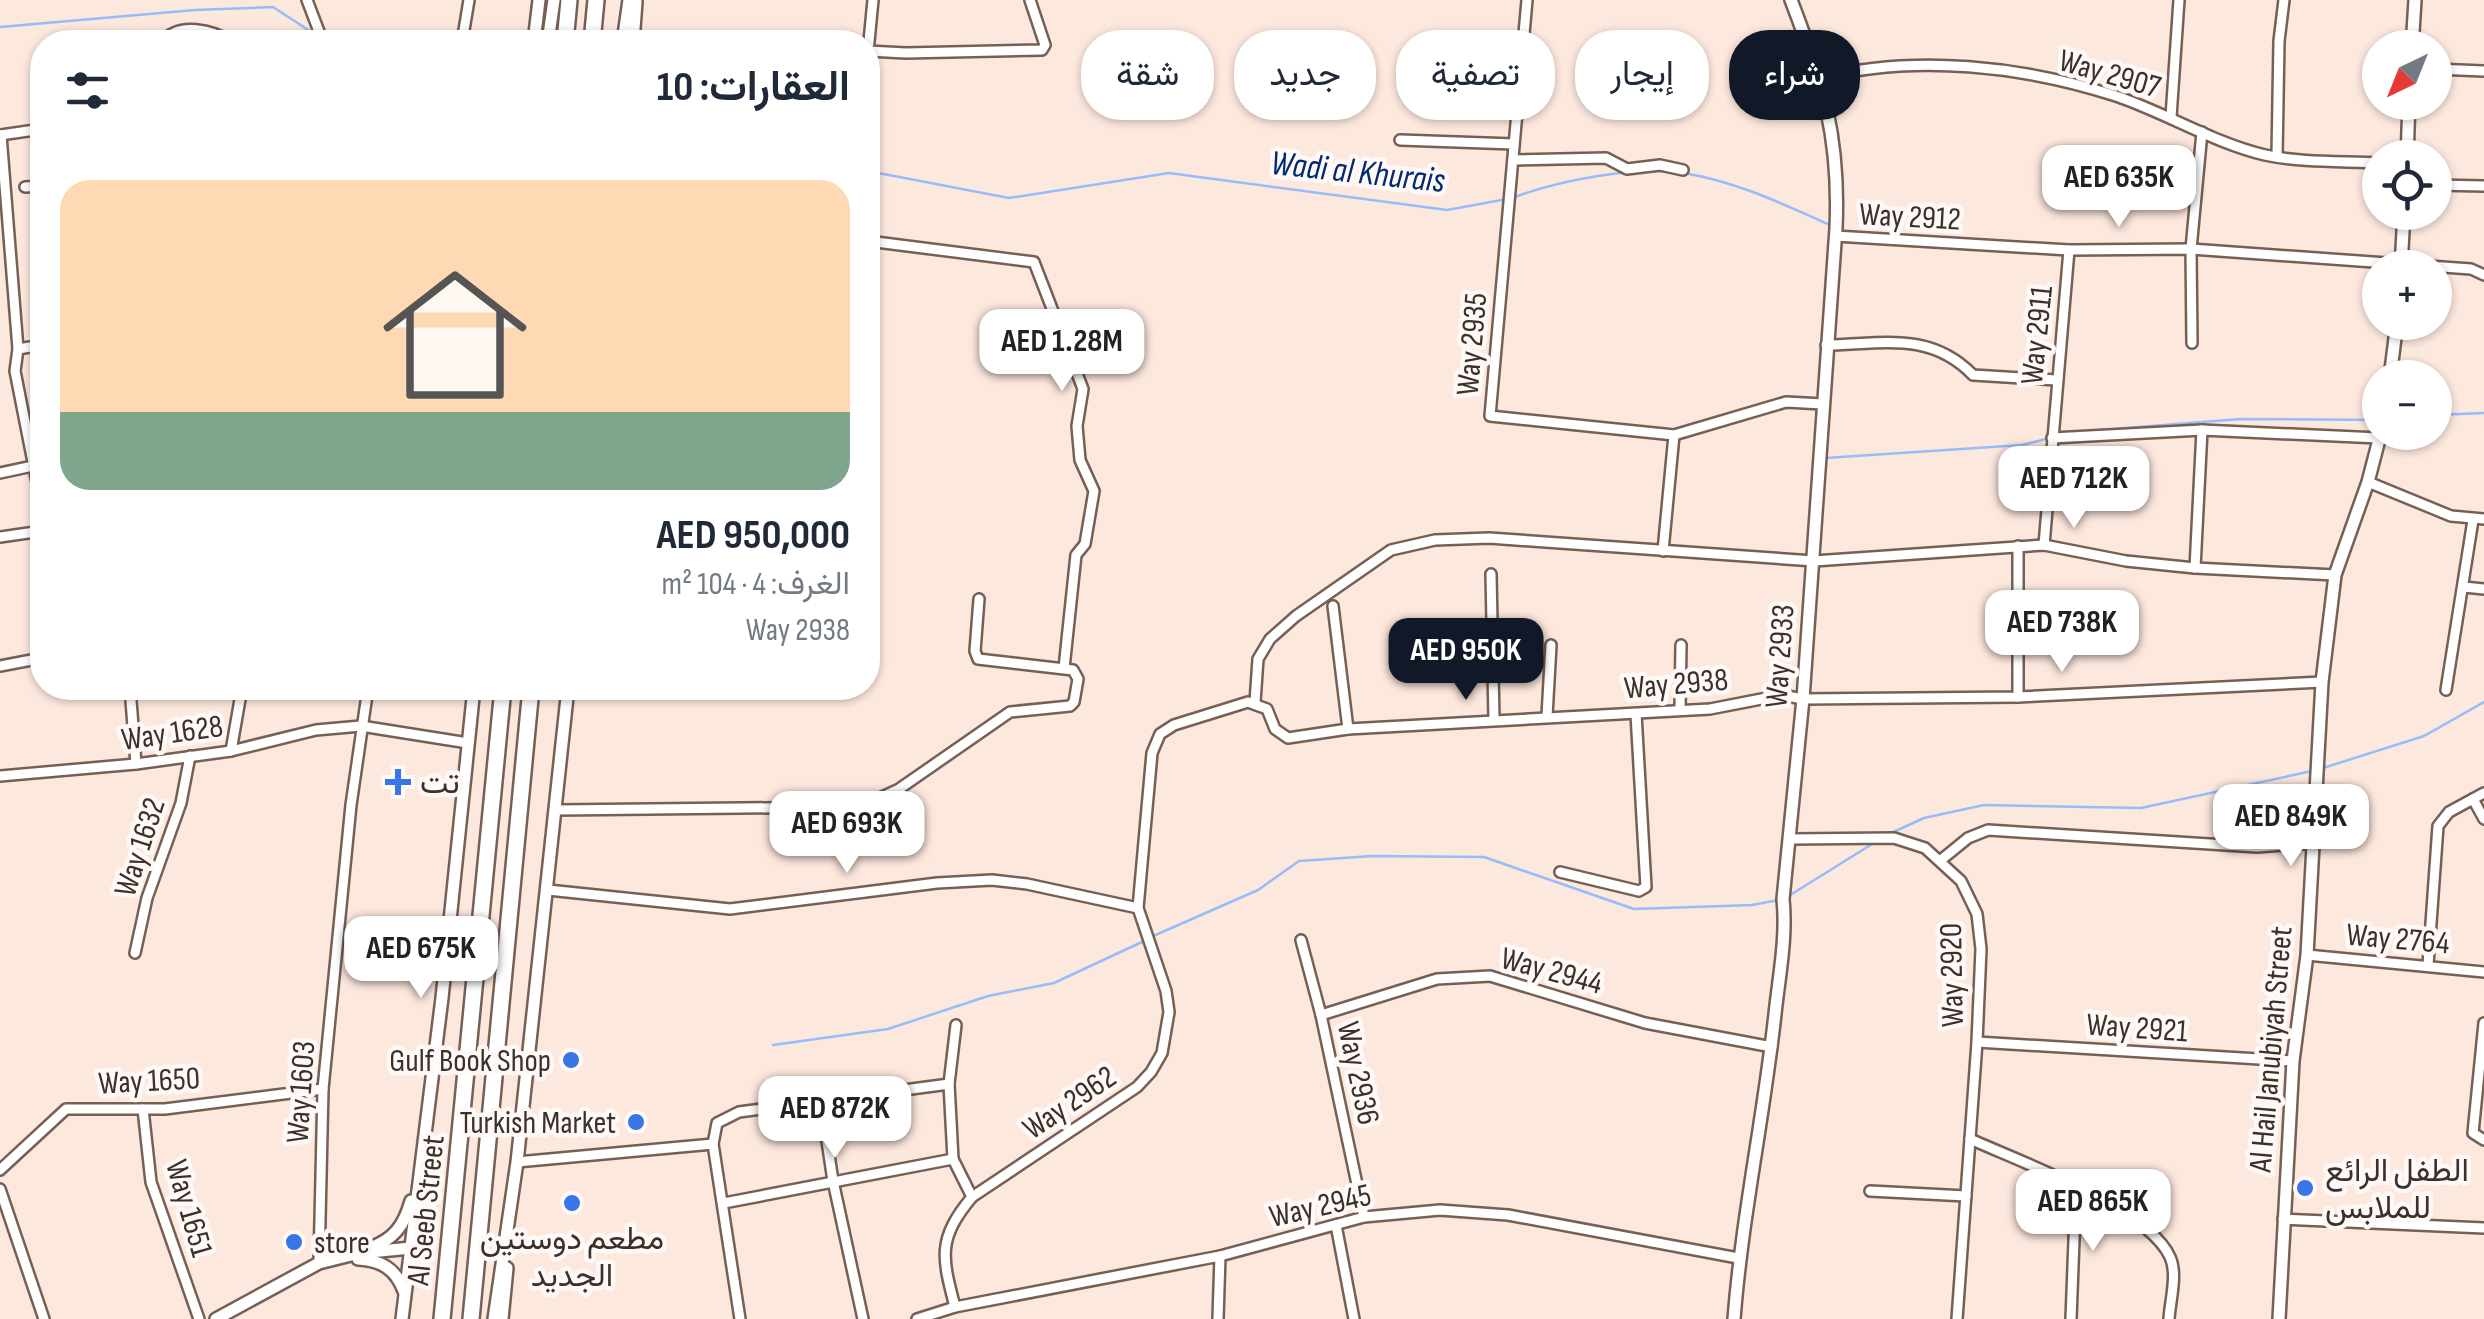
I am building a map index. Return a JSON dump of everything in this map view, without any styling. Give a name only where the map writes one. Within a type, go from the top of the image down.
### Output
[{"type":"highway","points":[[566,30],[569,0]]},
{"type":"highway","points":[[593,30],[596,0]]},
{"type":"highway","name":"Al Seeb Street","points":[[442,1319],[503,700]]},
{"type":"highway","name":"Al Seeb Street","points":[[470,1319],[530,700]]},
{"type":"street","points":[[307,0],[318,30]]},
{"type":"street","points":[[464,30],[470,0]]},
{"type":"street","points":[[536,30],[540,0]]},
{"type":"street","points":[[550,30],[554,0]]},
{"type":"street","points":[[626,30],[632,0]]},
{"type":"street","points":[[632,0],[633,30]]},
{"type":"street","points":[[870,30],[872,0]]},
{"type":"street","points":[[880,52],[1042,50],[1046,45],[1030,0]]},
{"type":"street","name":"Way 2935","points":[[1528,0],[1490,416],[1674,434],[1786,402],[1822,404]]},
{"type":"street","name":"Way 2933","points":[[1790,0],[1802,30]]},
{"type":"street","points":[[2171,117],[2180,0]]},
{"type":"street","points":[[2277,156],[2279,41],[2284,0]]},
{"type":"street","points":[[2413,30],[2415,0]]},
{"type":"street","name":"Way 2907","points":[[1860,70],[1887,65],[1987,69],[2065,83],[2114,96],[2202,132],[2277,156],[2362,162]]},
{"type":"street","points":[[2452,70],[2484,71]]},
{"type":"street","name":"Way 2933","points":[[1734,1319],[1738,1258],[1772,1047],[1785,921],[1782,899],[1804,699],[1835,236],[1835,158],[1828,120]]},
{"type":"street","points":[[30,130],[0,134],[18,349],[15,371],[30,429]]},
{"type":"street","points":[[2192,344],[2191,249],[2202,132]]},
{"type":"street","points":[[1400,140],[1514,144]]},
{"type":"street","points":[[1513,160],[1606,158],[1628,170],[1660,165],[1684,170]]},
{"type":"street","points":[[2452,185],[2484,186]]},
{"type":"street","points":[[25,186],[30,186]]},
{"type":"street","name":"Way 2912","points":[[1835,236],[2069,250],[2191,249],[2362,262]]},
{"type":"street","points":[[880,242],[1034,262],[1083,389],[1077,426],[1080,460],[1094,491],[1085,544],[1076,555],[1064,668]]},
{"type":"street","name":"Way 2911","points":[[2044,545],[2069,250]]},
{"type":"street","name":"Way 2912","points":[[2452,268],[2471,269],[2484,276]]},
{"type":"street","points":[[1826,345],[1925,344],[1955,356],[1974,374],[2056,380]]},
{"type":"street","points":[[18,349],[30,347]]},
{"type":"street","points":[[0,372],[15,371]]},
{"type":"street","points":[[2195,568],[2202,430]]},
{"type":"street","points":[[2052,438],[2202,430],[2362,434]]},
{"type":"street","points":[[1662,550],[1674,434]]},
{"type":"street","name":"Al Hail Janubiyah Street","points":[[2278,1319],[2293,1062],[2307,955],[2322,682],[2335,575],[2376,450]]},
{"type":"street","points":[[0,473],[30,466]]},
{"type":"street","points":[[2368,482],[2452,516],[2478,520],[2446,690]]},
{"type":"street","points":[[0,537],[30,533]]},
{"type":"street","points":[[1255,702],[1258,658],[1270,639],[1296,616],[1391,550],[1434,540],[1489,538],[1814,561],[2044,545],[2126,561],[2335,575]]},
{"type":"street","points":[[2018,546],[2018,697]]},
{"type":"street","points":[[1492,574],[1494,720]]},
{"type":"street","points":[[2464,587],[2484,589]]},
{"type":"street","points":[[557,810],[848,807],[899,789],[1010,712],[1070,706],[1078,679],[1073,670],[978,659],[975,650],[979,599]]},
{"type":"street","points":[[1332,606],[1348,729]]},
{"type":"street","points":[[1547,716],[1551,644]]},
{"type":"street","points":[[1680,710],[1682,645]]},
{"type":"street","points":[[0,666],[30,660]]},
{"type":"street","name":"Way 2938","points":[[1255,702],[1267,708],[1274,729],[1288,738],[1348,729],[1710,709],[1782,694],[1804,699],[2018,697],[2322,682]]},
{"type":"street","points":[[131,700],[136,764]]},
{"type":"street","points":[[231,751],[240,700]]},
{"type":"street","name":"Way 1603","points":[[319,1262],[324,1089],[366,700]]},
{"type":"street","points":[[402,1319],[473,700]]},
{"type":"street","points":[[494,1319],[517,1162],[567,700]]},
{"type":"street","name":"Way 2962","points":[[955,1307],[944,1245],[956,1216],[972,1197],[1137,1087],[1156,1063],[1168,1033],[1169,1012],[1166,991],[1138,908],[1150,763],[1160,734],[1183,722],[1255,702]]},
{"type":"street","points":[[1560,872],[1640,891],[1646,887],[1636,714]]},
{"type":"street","name":"Way 1628","points":[[0,776],[231,751],[316,730],[362,726],[468,744]]},
{"type":"street","name":"Way 1632","points":[[135,952],[147,898],[181,803],[190,756]]},
{"type":"street","points":[[2428,966],[2438,826],[2449,812],[2484,794]]},
{"type":"street","points":[[2473,799],[2484,819]]},
{"type":"street","points":[[1941,860],[1968,838],[1988,830],[2257,847],[2313,843]]},
{"type":"street","name":"Way 2920","points":[[1791,839],[1894,838],[1925,848],[1961,881],[1977,914],[1981,949],[1977,1042],[1957,1319]]},
{"type":"street","points":[[548,890],[730,909],[992,880],[1138,908]]},
{"type":"street","name":"Way 2936","points":[[1301,940],[1364,1217]]},
{"type":"street","name":"Way 2764","points":[[2307,955],[2484,972]]},
{"type":"street","name":"Way 2944","points":[[1321,1015],[1437,979],[1490,976],[1645,1023],[1772,1047]]},
{"type":"street","points":[[2484,1024],[2473,1133],[2484,1140]]},
{"type":"street","points":[[956,1025],[949,1084],[953,1158],[972,1197]]},
{"type":"street","name":"Way 2921","points":[[1977,1042],[2293,1062]]},
{"type":"street","points":[[740,1319],[713,1144],[717,1123],[739,1112],[949,1084]]},
{"type":"street","name":"Way 1650","points":[[0,1170],[66,1110],[165,1110],[324,1089]]},
{"type":"street","points":[[821,1101],[833,1182],[863,1319]]},
{"type":"street","name":"Way 1651","points":[[143,1109],[151,1182],[199,1319]]},
{"type":"street","points":[[1970,1139],[2076,1187],[2154,1237],[2169,1253],[2173,1266],[2168,1319]]},
{"type":"street","points":[[517,1162],[713,1144]]},
{"type":"street","points":[[216,1319],[319,1262],[386,1242],[401,1227],[422,1158]]},
{"type":"street","points":[[724,1203],[953,1158]]},
{"type":"street","points":[[2071,1319],[2076,1187]]},
{"type":"street","points":[[0,1190],[44,1319]]},
{"type":"street","points":[[1870,1191],[1966,1196]]},
{"type":"street","name":"Way 2945","points":[[917,1319],[955,1307],[1220,1256],[1364,1217],[1440,1210],[1474,1211],[1738,1258]]},
{"type":"street","points":[[2282,1219],[2484,1228]]},
{"type":"street","points":[[1336,1225],[1354,1319]]},
{"type":"street","points":[[502,1319],[508,1265],[505,1244]]},
{"type":"street","points":[[359,1252],[411,1248]]},
{"type":"street","points":[[1218,1319],[1220,1256]]},
{"type":"street","points":[[339,1258],[370,1259],[384,1264],[400,1280],[405,1295]]},
{"type":"waterway","name":"Wadi al Khurais","points":[[0,27],[273,7],[308,30]]},
{"type":"waterway","name":"Wadi al Khurais","points":[[1515,197],[1598,176],[1664,171],[1740,187],[1830,225]]},
{"type":"waterway","name":"Wadi al Khurais","points":[[880,173],[1009,198],[1169,173],[1447,210],[1507,199]]},
{"type":"waterway","points":[[2452,414],[2484,413]]},
{"type":"waterway","points":[[2062,433],[2240,419],[2362,420]]},
{"type":"waterway","points":[[1825,458],[2022,445],[2050,438]]},
{"type":"waterway","points":[[2320,769],[2424,736],[2484,702]]},
{"type":"waterway","points":[[1889,834],[1924,818],[1984,805],[2141,808],[2312,771]]},
{"type":"waterway","points":[[1787,897],[1877,841]]},
{"type":"waterway","points":[[1151,937],[1258,890],[1299,861],[1372,856],[1484,857],[1634,909],[1752,905],[1779,900]]},
{"type":"waterway","points":[[773,1045],[888,1029],[988,996],[1054,983],[1144,941]]},
{"type":"place","name":"تت","points":[[398,782]]},
{"type":"place","name":"Gulf Book Shop","points":[[571,1060]]},
{"type":"place","name":"Turkish Market","points":[[636,1122]]},
{"type":"place","name":"الطفل الرائع للملابس","points":[[2305,1188]]},
{"type":"place","name":"مطعم دوستين الجديد","points":[[572,1203]]},
{"type":"place","name":"store","points":[[294,1242]]}]
